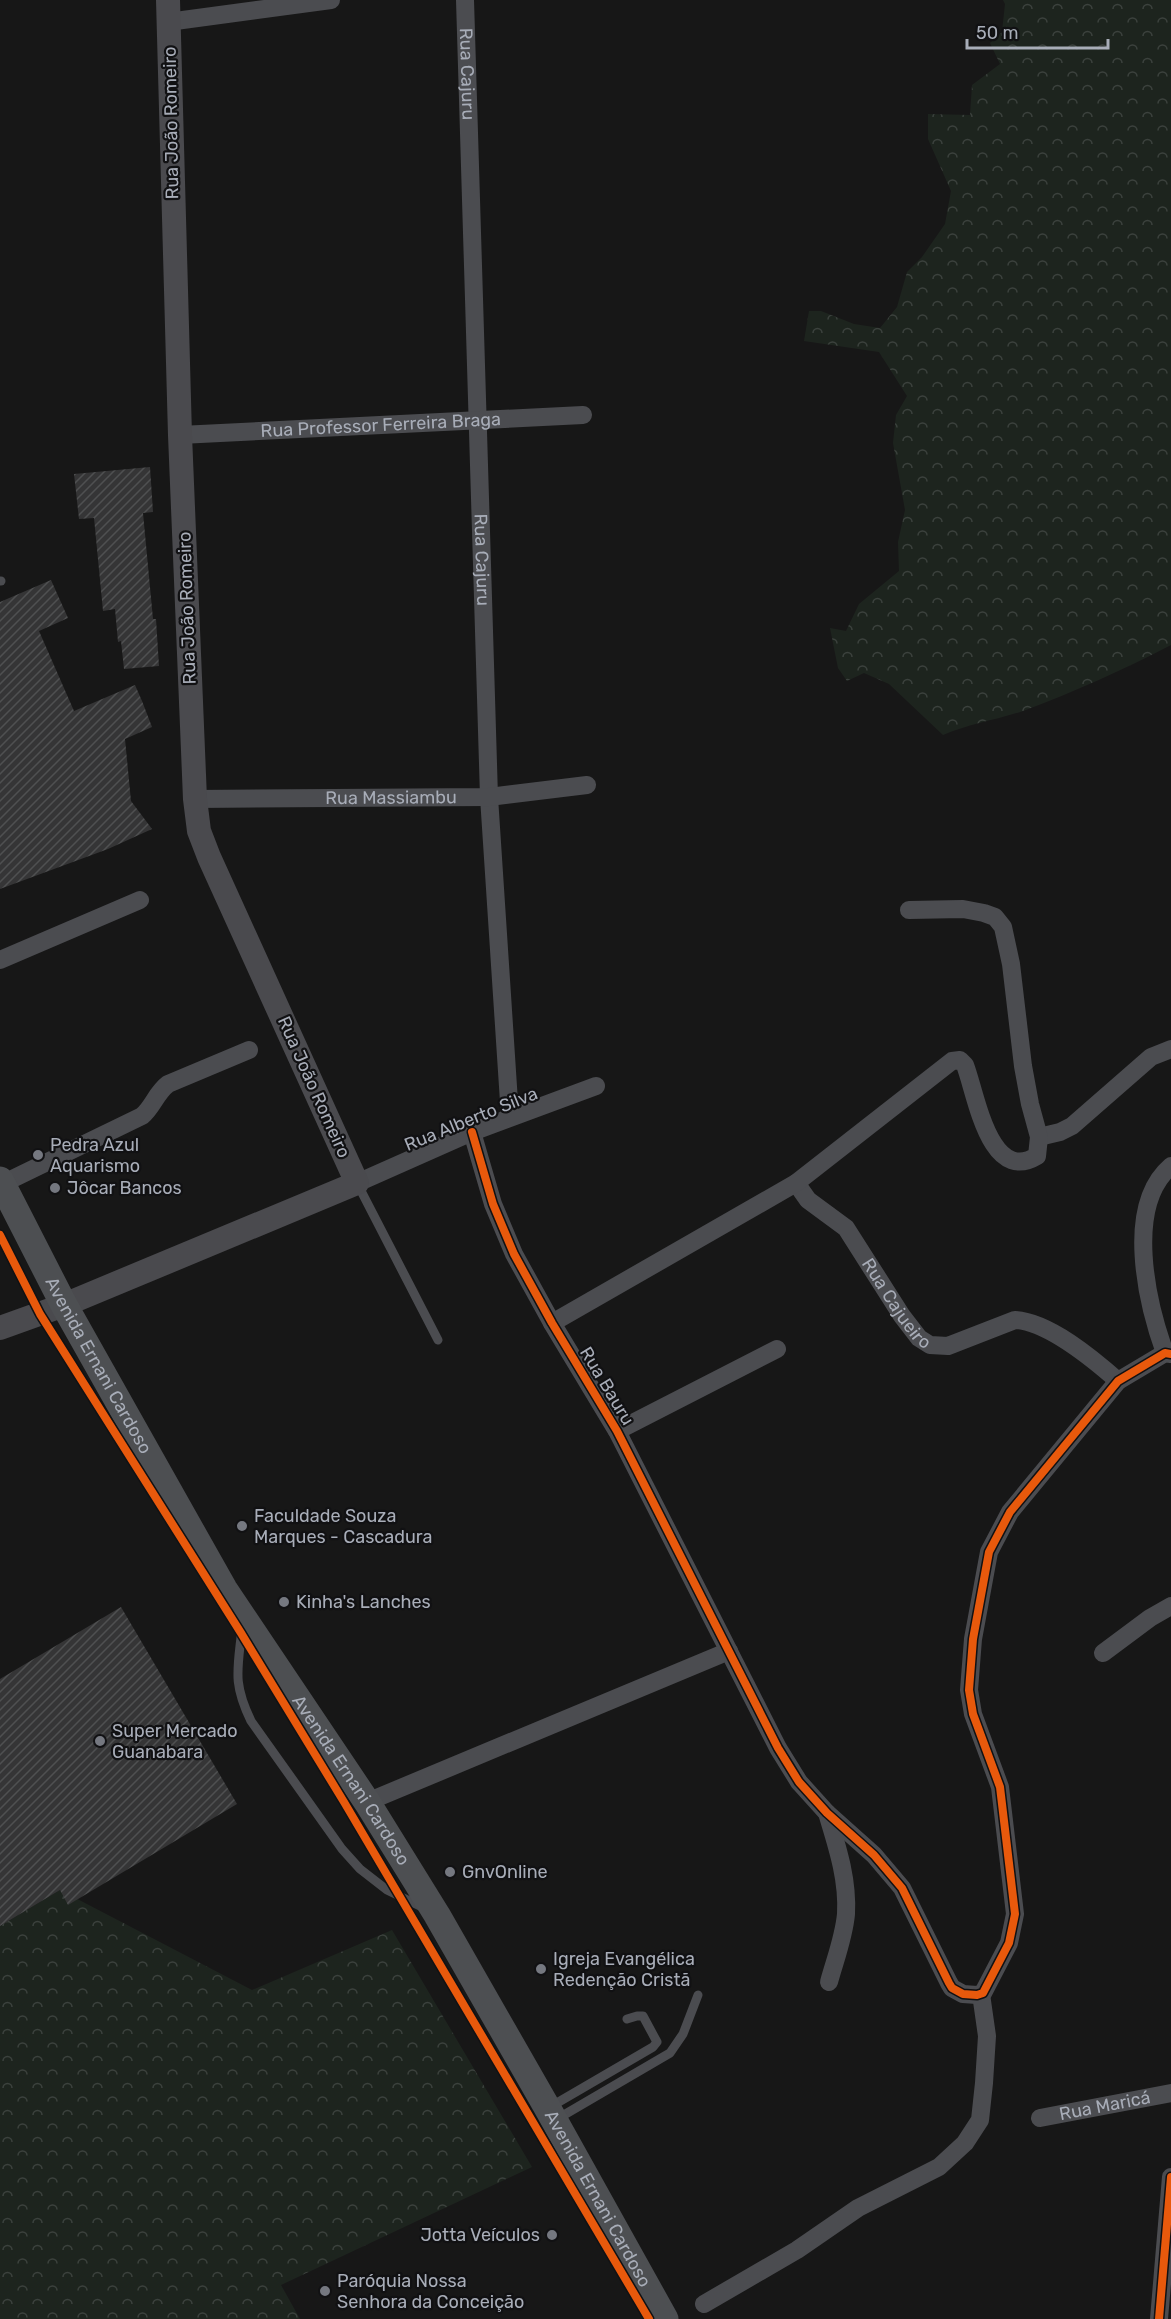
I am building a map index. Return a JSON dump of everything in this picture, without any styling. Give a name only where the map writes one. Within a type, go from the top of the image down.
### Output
[{"type":"main road","name":"Avenida Ernani Cardoso","points":[[1,1182],[64,1305],[128,1422],[224,1589],[367,1802],[437,1915],[664,2319]]},
{"type":"main road","points":[[648,2289],[676,2319]]},
{"type":"street","points":[[168,11],[331,0]]},
{"type":"street","name":"Rua Cajuru","points":[[465,0],[489,797],[510,1117]]},
{"type":"street","name":"Rua João Romeiro","points":[[168,11],[180,435],[195,799],[199,831],[357,1183]]},
{"type":"street","name":"Rua Professor Ferreira Braga","points":[[180,435],[583,415]]},
{"type":"street","name":"Rua Massiambu","points":[[195,799],[489,797],[587,785]]},
{"type":"street","points":[[0,960],[140,900]]},
{"type":"street","points":[[552,1323],[796,1183],[952,1061],[960,1060],[965,1065],[990,1139],[1005,1157],[1016,1162],[1034,1158],[1038,1153],[1039,1137],[1023,1066],[1011,964],[1003,927],[995,917],[963,909],[909,910]]},
{"type":"street","points":[[1039,1137],[1060,1132],[1072,1126],[1151,1057],[1171,1049]]},
{"type":"street","points":[[1,1182],[142,1116],[151,1107],[156,1095],[168,1084],[249,1050]]},
{"type":"street","name":"Rua Alberto Silva","points":[[0,1328],[64,1305],[357,1183],[472,1132],[596,1086]]},
{"type":"street","name":"Rua Bauru","points":[[472,1132],[503,1230],[552,1323],[617,1431],[783,1757],[799,1782],[827,1813],[874,1855],[902,1888],[952,1988],[963,1994],[981,1994]]},
{"type":"street","points":[[704,2304],[797,2250],[858,2208],[939,2167],[966,2143],[980,2120],[987,2036],[981,1994],[986,1990],[1009,1943],[1015,1914],[1000,1787],[973,1714],[969,1690],[973,1639],[988,1552],[1010,1512],[1118,1381],[1168,1353],[1154,1322],[1149,1296],[1144,1224],[1146,1206],[1153,1190],[1162,1173],[1171,1166]]},
{"type":"street","name":"Rua Cajueiro","points":[[796,1183],[808,1200],[846,1228],[903,1316],[920,1338],[930,1345],[948,1346],[1015,1320],[1026,1322],[1074,1345],[1118,1381]]},
{"type":"street","points":[[617,1431],[777,1349]]},
{"type":"street","points":[[1103,1653],[1150,1618],[1171,1606]]},
{"type":"street","points":[[367,1802],[729,1652]]},
{"type":"street","points":[[827,1813],[846,1886],[846,1915],[830,1982]]},
{"type":"street","name":"Rua Maricá","points":[[1040,2118],[1171,2093]]},
{"type":"street","points":[[1159,2319],[1171,2177]]},
{"type":"lane","points":[[357,1183],[438,1340]]},
{"type":"lane","points":[[243,1618],[237,1680],[238,1692],[251,1721],[334,1840],[360,1869],[387,1890],[437,1915]]},
{"type":"lane","points":[[551,2115],[670,2053],[683,2034],[698,1995]]},
{"type":"lane","points":[[551,2115],[653,2047],[657,2042],[643,2016],[627,2019]]},
{"type":"green space","points":[[1003,0],[1171,0],[1171,645],[1042,704],[943,735],[889,684],[864,673],[847,681],[838,668],[830,628],[846,631],[859,604],[899,571],[898,542],[905,510],[893,443],[896,415],[907,396],[879,352],[804,341],[809,311],[821,311],[854,324],[880,328],[897,307],[907,272],[922,257],[945,224],[951,191],[928,139],[928,114],[970,115],[972,85],[1000,64],[990,43],[1002,32],[1005,4]]},
{"type":"green space","points":[[60,1890],[252,1990],[392,1930],[532,2167],[281,2285],[300,2319],[0,2319],[0,1926]]},
{"type":"building","points":[[150,467],[153,512],[143,513],[153,619],[156,619],[159,666],[124,669],[121,641],[118,642],[115,609],[103,611],[94,518],[79,519],[74,474]]},
{"type":"building","points":[[51,580],[68,618],[39,631],[74,711],[135,685],[142,701],[152,727],[125,739],[131,801],[152,829],[108,849],[0,889],[0,602]]},
{"type":"building","name":"Super Mercado Guanabara","points":[[121,1607],[237,1804],[68,1905],[60,1890],[0,1926],[0,1679]]},
{"type":"cycle path","points":[[472,1132],[493,1204],[514,1254],[552,1323],[617,1431],[778,1748],[799,1782],[827,1813],[874,1855],[902,1888],[949,1983],[952,1988],[963,1994],[983,1993],[1009,1943],[1015,1914],[1000,1787],[973,1714],[969,1690],[973,1639],[989,1552],[1010,1512],[1118,1381],[1165,1353],[1171,1354]]},
{"type":"cycle path","points":[[0,1235],[40,1314],[241,1633],[344,1802],[649,2319]]},
{"type":"cycle path","points":[[1159,2319],[1171,2177]]},
{"type":"place","name":"Pedra Azul Aquarismo","points":[[38,1155]]},
{"type":"place","name":"Jôcar Bancos","points":[[55,1188]]},
{"type":"place","name":"Faculdade Souza Marques - Cascadura","points":[[242,1526]]},
{"type":"place","name":"Kinha's Lanches","points":[[284,1602]]},
{"type":"place","name":"Super Mercado Guanabara","points":[[100,1741]]},
{"type":"place","name":"GnvOnline","points":[[450,1872]]},
{"type":"place","name":"Igreja Evangélica Redenção Cristã","points":[[541,1969]]},
{"type":"place","name":"Jotta Veículos","points":[[552,2235]]},
{"type":"place","name":"Paróquia Nossa Senhora da Conceição","points":[[325,2291]]}]
